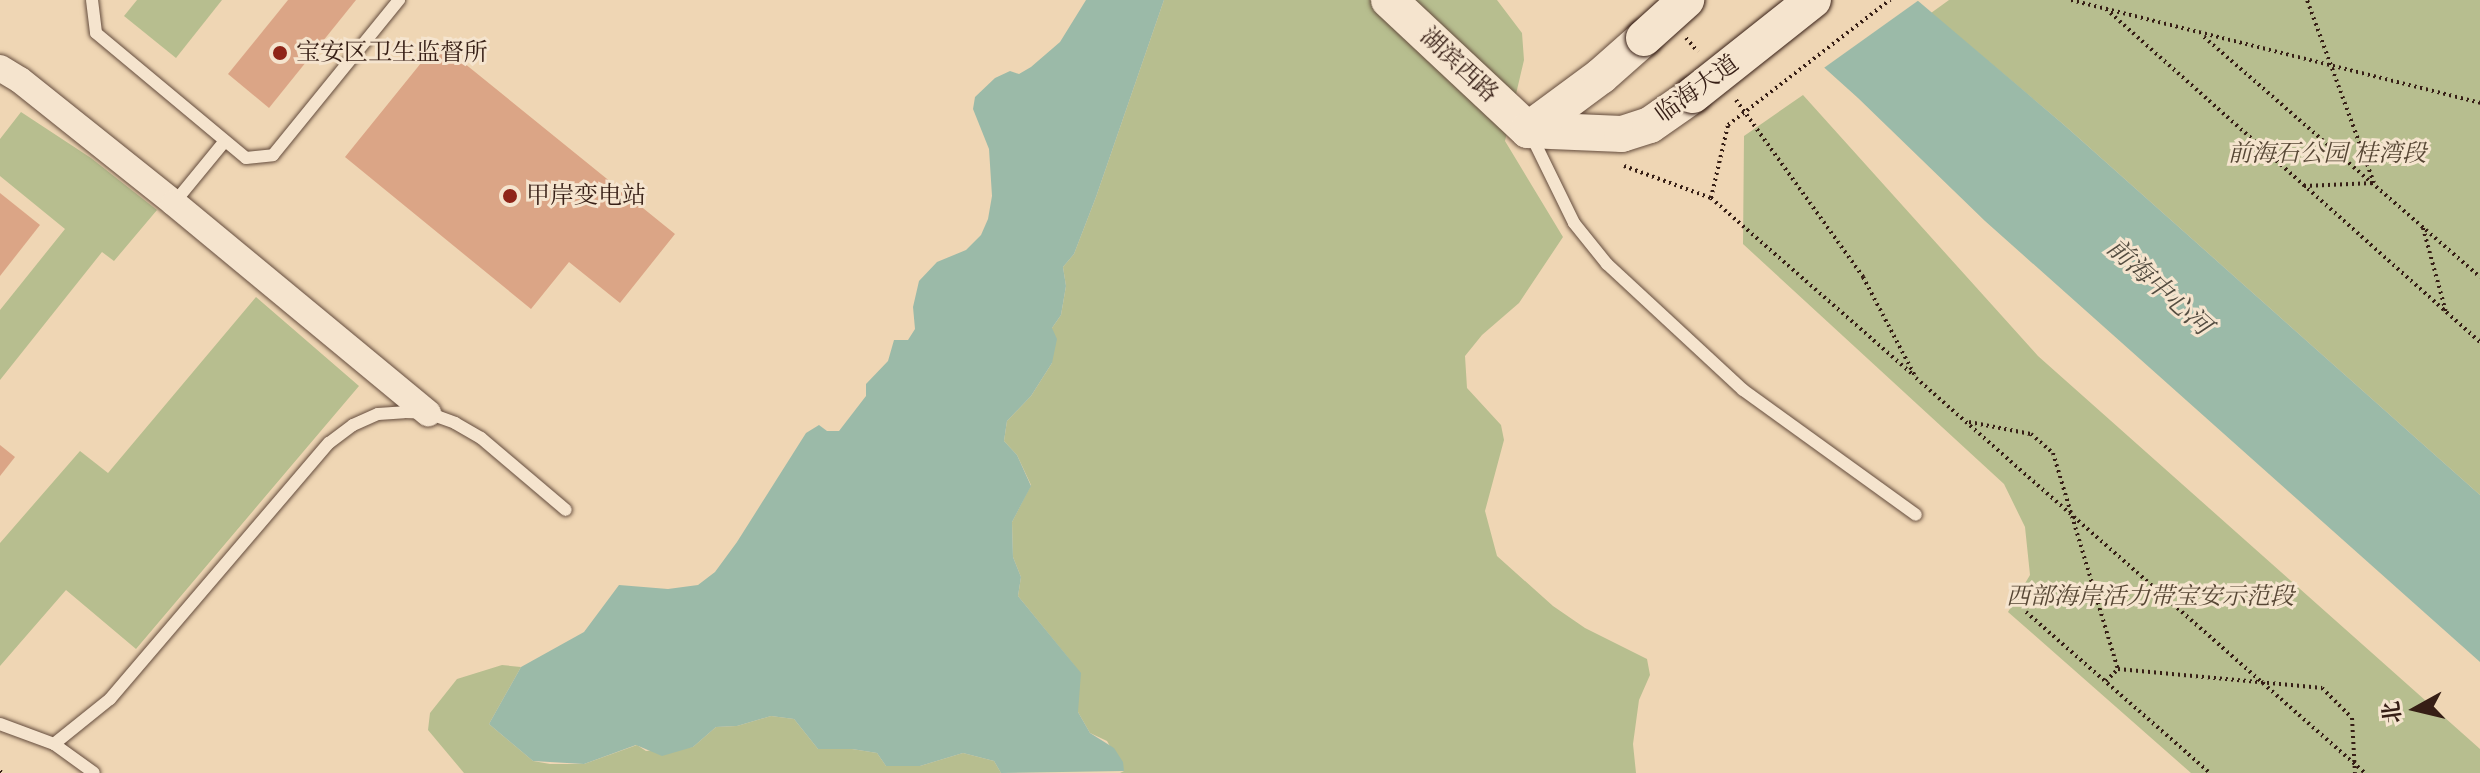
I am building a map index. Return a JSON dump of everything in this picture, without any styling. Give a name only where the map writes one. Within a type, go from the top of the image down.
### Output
[{"type":"main road","name":"湖滨西路","points":[[1389,0],[1528,130]]},
{"type":"main road","name":"临海大道","points":[[1528,130],[1622,134],[1650,125],[1813,0]]},
{"type":"main road","points":[[1528,130],[1601,76],[1644,38],[1685,17]]},
{"type":"street","points":[[0,48],[10,74],[174,203],[428,413]]},
{"type":"lane","points":[[92,0],[96,33],[246,158],[273,155],[399,0]]},
{"type":"lane","points":[[1528,130],[1574,223],[1607,264],[1743,390],[1916,515]]},
{"type":"lane","points":[[174,203],[225,141]]},
{"type":"lane","points":[[54,744],[110,699],[329,443],[353,425],[378,414],[428,413],[481,438],[566,510]]},
{"type":"lane","points":[[0,724],[54,744],[94,773]]},
{"type":"path","points":[[1890,0],[1728,125],[1716,163],[1711,198],[2365,773]]},
{"type":"path","points":[[2071,0],[2480,103]]},
{"type":"path","points":[[2307,0],[2374,183]]},
{"type":"path","points":[[2106,9],[2480,342]]},
{"type":"path","points":[[1685,17],[1703,57]]},
{"type":"path","points":[[2202,35],[2480,277]]},
{"type":"path","points":[[1730,92],[1863,277],[1916,378]]},
{"type":"path","points":[[2304,186],[2374,183]]},
{"type":"path","points":[[2422,226],[2446,312]]},
{"type":"path","points":[[1966,422],[2031,434],[2053,453],[2068,512],[2118,669]]},
{"type":"path","points":[[2026,612],[2210,773]]},
{"type":"path","points":[[2106,682],[2118,669]]},
{"type":"path","points":[[2118,669],[2322,688],[2352,718],[2355,773]]},
{"type":"green space","points":[[137,0],[222,0],[176,58],[124,16]]},
{"type":"green space","points":[[1164,0],[1497,0],[1522,33],[1524,60],[1505,141],[1563,237],[1519,303],[1482,335],[1465,356],[1467,388],[1501,425],[1504,440],[1485,511],[1497,556],[1553,606],[1585,628],[1647,659],[1650,675],[1639,700],[1633,744],[1636,773],[1120,773],[1124,771],[1107,741],[1090,733],[1078,712],[1074,665],[1018,596],[1021,577],[1013,557],[1012,522],[1031,485],[1017,455],[1004,441],[1007,421],[1031,396],[1052,363],[1052,328],[1061,315],[1066,286],[1063,267],[1074,254],[1096,197]]},
{"type":"green space","name":"前海石公园 桂湾段","points":[[1949,0],[2480,0],[2480,495],[2063,124],[1931,13]]},
{"type":"green space","name":"西部海岸活力带宝安示范段","points":[[1803,95],[2038,356],[2480,749],[2480,773],[2191,773],[2008,612],[2030,575],[2025,527],[2004,484],[1743,244],[1744,136]]},
{"type":"green space","points":[[21,112],[91,158],[157,210],[114,261],[102,252],[0,380],[0,310],[65,229],[0,176],[0,139]]},
{"type":"green space","points":[[256,297],[359,386],[136,649],[66,590],[0,666],[0,543],[80,451],[108,473]]},
{"type":"green space","points":[[502,665],[521,667],[489,724],[533,761],[584,764],[637,745],[646,751],[693,747],[716,727],[737,726],[771,716],[794,719],[818,749],[877,753],[886,766],[920,766],[963,753],[994,761],[1001,773],[464,773],[428,730],[430,713],[457,679]]},
{"type":"water","points":[[1086,0],[1164,0],[1096,197],[1074,254],[1063,267],[1066,286],[1061,315],[1052,328],[1057,339],[1052,363],[1031,396],[1007,421],[1004,441],[1017,455],[1031,486],[1012,522],[1013,557],[1021,577],[1018,596],[1081,673],[1078,712],[1090,733],[1114,748],[1123,762],[1124,771],[1001,773],[994,761],[963,753],[920,766],[886,766],[877,753],[818,749],[794,719],[771,716],[737,726],[716,727],[693,747],[662,756],[636,745],[584,764],[533,761],[489,724],[521,667],[584,632],[619,585],[668,589],[698,585],[715,572],[737,542],[806,433],[819,425],[827,431],[839,431],[866,396],[866,384],[888,361],[894,340],[908,340],[915,329],[913,307],[919,281],[937,262],[966,250],[981,235],[988,219],[992,196],[989,149],[973,109],[975,97],[995,78],[1010,71],[1019,74],[1031,67],[1060,42]]},
{"type":"water","name":"前海中心河","points":[[1749,0],[1917,0],[2063,124],[2480,495],[2480,662],[1985,221],[1858,98]]},
{"type":"pier","points":[[1745,0],[1919,0],[1821,70]]},
{"type":"building","points":[[288,0],[356,0],[269,108],[228,74]]},
{"type":"building","name":"甲岸变电站","points":[[438,42],[675,234],[620,303],[569,262],[531,309],[345,157]]},
{"type":"building","points":[[0,193],[40,225],[0,276]]},
{"type":"building","points":[[0,445],[15,457],[0,476]]},
{"type":"place","name":"宝安区卫生监督所","points":[[280,53]]},
{"type":"place","name":"甲岸变电站","points":[[510,196]]}]
